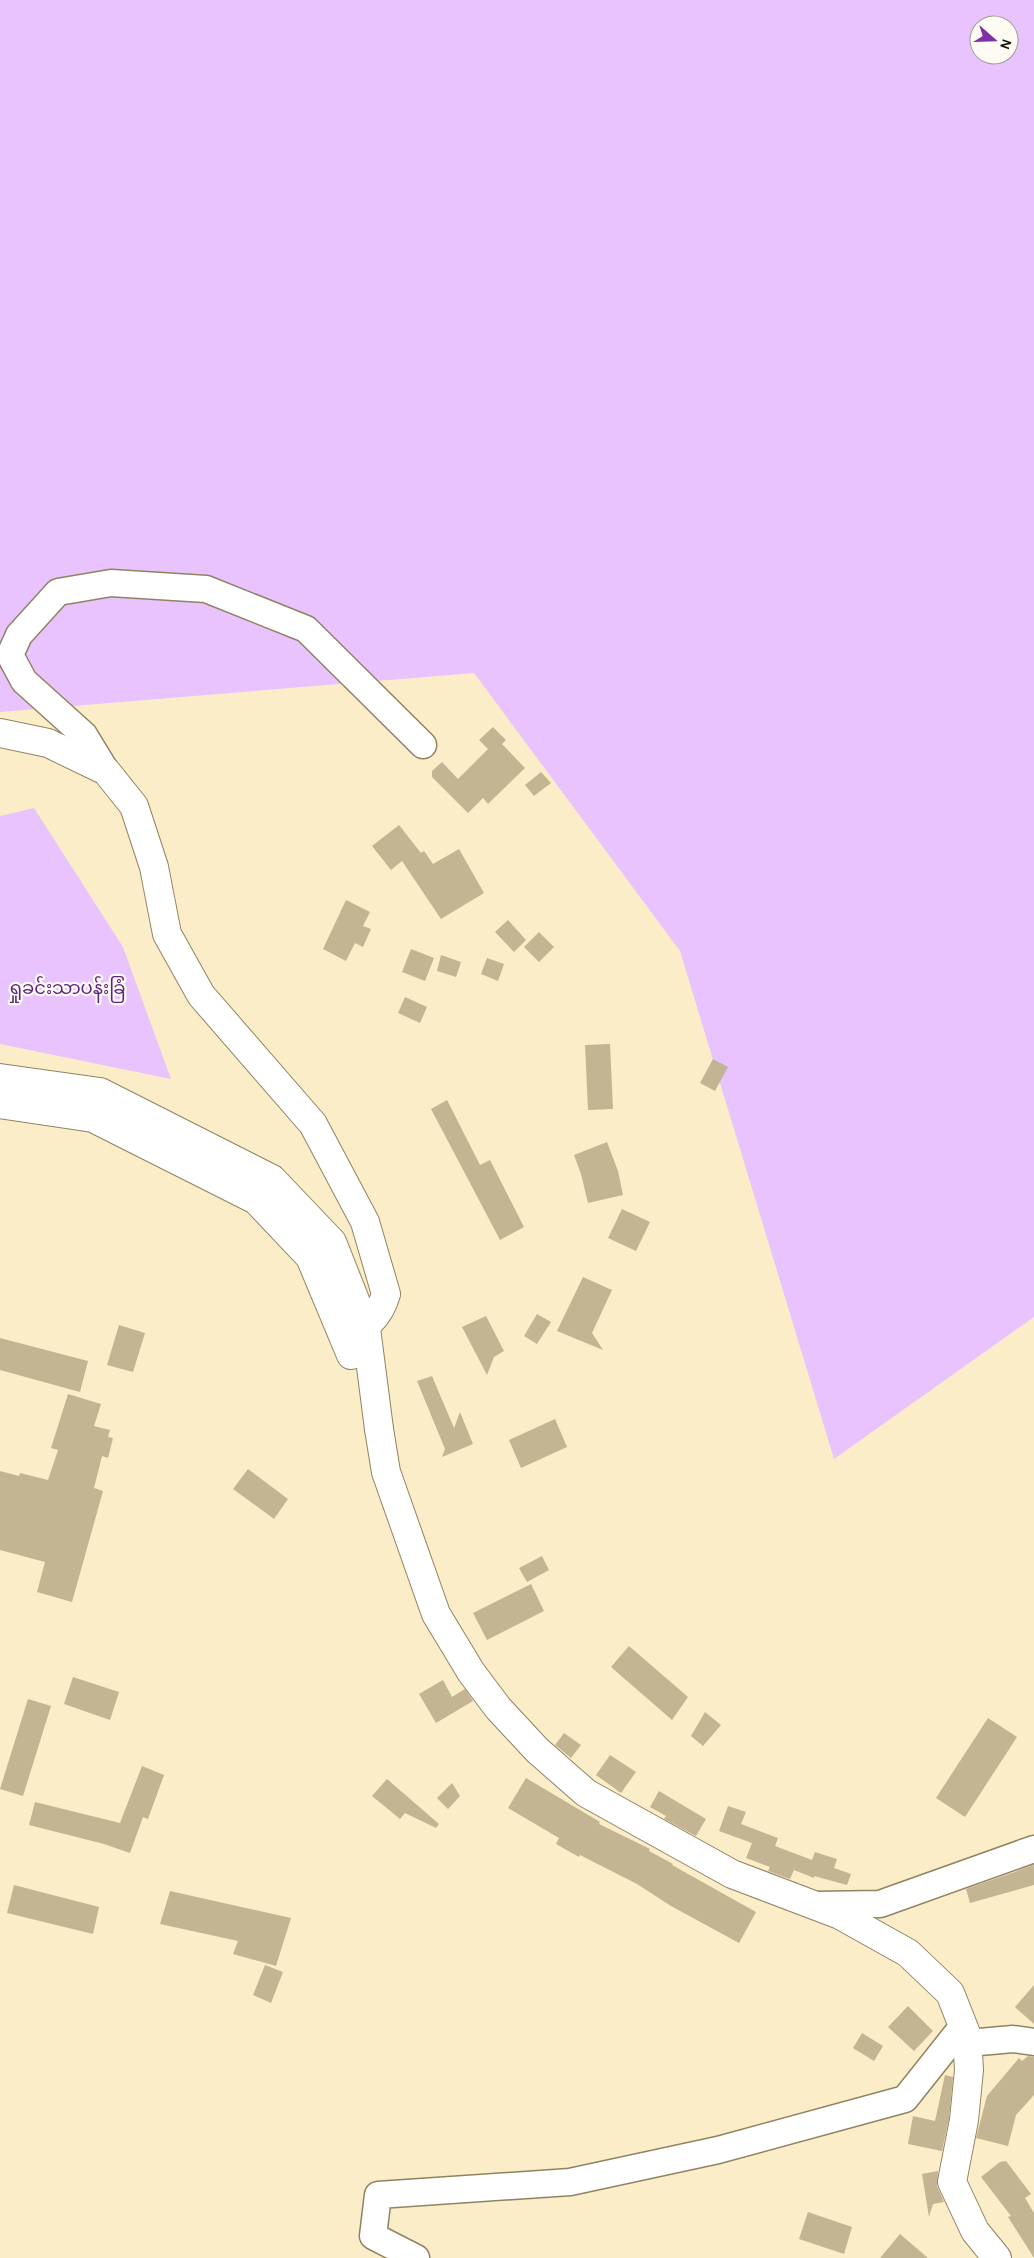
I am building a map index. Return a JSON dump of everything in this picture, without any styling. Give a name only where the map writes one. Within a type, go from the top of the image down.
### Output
[{"type":"main road","points":[[0,734],[48,743],[106,771],[134,806],[154,867],[167,934],[201,995],[313,1124],[365,1222],[386,1294],[383,1305],[355,1334]]},
{"type":"main road","points":[[0,1078],[100,1092],[272,1178],[332,1242],[379,1429],[386,1472],[436,1614],[471,1672],[498,1708],[536,1750],[586,1793],[732,1874],[840,1915],[908,1953],[950,1993],[966,2034],[969,2070],[964,2120],[952,2182],[975,2231],[997,2258]]},
{"type":"main road","points":[[0,1104],[92,1118],[256,1200],[310,1257],[355,1334]]},
{"type":"street","points":[[106,771],[84,735],[24,681],[10,655],[18,635],[58,592],[111,583],[206,589],[306,629],[423,745]]},
{"type":"street","points":[[817,1905],[880,1904],[1034,1849]]},
{"type":"street","points":[[416,2258],[373,2236],[378,2195],[570,2182],[718,2150],[905,2099],[966,2034],[1034,2042]]},
{"type":"green space","points":[[0,0],[1034,0],[1034,1317],[834,1459],[680,951],[474,673],[0,712]]},
{"type":"green space","name":"ရှုခင်းသာပန်းခြံ","points":[[34,808],[123,947],[171,1079],[0,1044],[0,816]]},
{"type":"building","points":[[493,727],[506,740],[502,744],[525,768],[488,804],[483,798],[468,813],[432,777],[432,771],[442,762],[458,779],[488,749],[479,740]]},
{"type":"building","points":[[541,772],[551,783],[534,796],[525,785]]},
{"type":"building","points":[[399,825],[421,853],[424,851],[433,864],[459,849],[484,893],[441,919],[402,861],[391,870],[372,846]]},
{"type":"building","points":[[346,900],[370,912],[363,926],[371,929],[363,947],[355,943],[346,961],[323,949]]},
{"type":"building","points":[[508,920],[526,940],[514,952],[495,932]]},
{"type":"building","points":[[539,932],[554,947],[539,962],[524,947]]},
{"type":"building","points":[[411,949],[434,958],[425,981],[402,972]]},
{"type":"building","points":[[441,955],[461,962],[456,977],[437,971]]},
{"type":"building","points":[[487,958],[504,964],[498,981],[481,974]]},
{"type":"building","points":[[405,997],[427,1007],[420,1023],[398,1013]]},
{"type":"building","points":[[610,1044],[613,1109],[588,1110],[585,1045]]},
{"type":"building","points":[[713,1059],[728,1067],[715,1091],[700,1083]]},
{"type":"building","points":[[447,1100],[480,1165],[490,1160],[524,1227],[500,1240],[431,1109]]},
{"type":"building","points":[[607,1142],[618,1171],[623,1195],[588,1203],[574,1155]]},
{"type":"building","points":[[622,1209],[650,1222],[636,1251],[608,1238]]},
{"type":"building","points":[[583,1277],[612,1290],[592,1333],[603,1350],[557,1331]]},
{"type":"building","points":[[537,1314],[551,1322],[537,1344],[524,1336]]},
{"type":"building","points":[[486,1316],[504,1351],[494,1357],[487,1375],[462,1327]]},
{"type":"building","points":[[119,1325],[145,1333],[133,1372],[107,1365]]},
{"type":"building","points":[[0,1338],[88,1361],[80,1392],[0,1370]]},
{"type":"building","points":[[432,1376],[454,1428],[460,1412],[473,1444],[442,1457],[445,1449],[417,1381]]},
{"type":"building","points":[[68,1394],[101,1404],[94,1426],[110,1430],[108,1437],[113,1438],[108,1458],[102,1456],[94,1488],[103,1491],[72,1602],[37,1592],[45,1562],[0,1550],[0,1471],[19,1476],[20,1473],[48,1480],[58,1450],[51,1448]]},
{"type":"building","points":[[555,1419],[567,1447],[521,1468],[509,1440]]},
{"type":"building","points":[[248,1469],[288,1499],[274,1519],[233,1489]]},
{"type":"building","points":[[542,1556],[549,1570],[527,1582],[519,1568]]},
{"type":"building","points":[[531,1584],[544,1611],[487,1640],[473,1613]]},
{"type":"building","points":[[629,1646],[688,1697],[672,1720],[611,1667]]},
{"type":"building","points":[[73,1677],[119,1692],[110,1720],[64,1704]]},
{"type":"building","points":[[443,1680],[452,1697],[465,1689],[473,1701],[436,1723],[419,1694]]},
{"type":"building","points":[[28,1699],[51,1706],[23,1796],[0,1789]]},
{"type":"building","points":[[705,1712],[721,1725],[703,1746],[691,1736]]},
{"type":"building","points":[[988,1718],[1017,1737],[965,1817],[936,1798]]},
{"type":"building","points":[[564,1733],[581,1745],[571,1758],[555,1745]]},
{"type":"building","points":[[610,1755],[636,1772],[621,1793],[596,1775]]},
{"type":"building","points":[[142,1766],[164,1775],[148,1819],[143,1817],[130,1853],[104,1844],[29,1825],[35,1802],[120,1823]]},
{"type":"building","points":[[526,1778],[600,1822],[599,1824],[650,1849],[649,1851],[672,1865],[756,1912],[739,1943],[671,1906],[637,1884],[556,1844],[559,1838],[508,1808]]},
{"type":"building","points":[[387,1779],[439,1824],[436,1828],[405,1813],[400,1819],[372,1796]]},
{"type":"building","points":[[452,1783],[460,1796],[448,1809],[437,1798]]},
{"type":"building","points":[[659,1791],[706,1819],[696,1836],[664,1819],[666,1816],[650,1807]]},
{"type":"building","points":[[728,1806],[746,1812],[741,1824],[778,1838],[775,1846],[812,1860],[815,1852],[837,1859],[834,1868],[851,1874],[847,1885],[814,1876],[814,1878],[794,1870],[790,1879],[768,1871],[770,1867],[746,1858],[752,1843],[719,1831]]},
{"type":"building","points":[[1034,1865],[1034,1885],[970,1903],[966,1889]]},
{"type":"building","points":[[14,1885],[99,1907],[93,1934],[7,1913]]},
{"type":"building","points":[[170,1891],[291,1918],[276,1966],[233,1954],[238,1941],[160,1924]]},
{"type":"building","points":[[265,1965],[283,1972],[271,2003],[253,1995]]},
{"type":"building","points":[[1034,1985],[1034,2024],[1015,2007]]},
{"type":"building","points":[[908,2006],[933,2031],[914,2051],[888,2027]]},
{"type":"building","points":[[862,2033],[883,2046],[874,2061],[853,2048]]},
{"type":"building","points":[[1028,2056],[1034,2057],[1034,2095],[1016,2115],[1008,2146],[976,2138],[987,2096],[1019,2058],[1022,2061]]},
{"type":"building","points":[[945,2075],[953,2077],[949,2118],[942,2151],[908,2144],[913,2116],[935,2121]]},
{"type":"building","points":[[1006,2161],[1031,2194],[1025,2198],[1034,2213],[1034,2258],[1008,2217],[1011,2216],[981,2177],[1000,2162]]},
{"type":"building","points":[[938,2171],[937,2186],[944,2202],[933,2204],[929,2217],[922,2174]]},
{"type":"building","points":[[808,2212],[852,2227],[844,2254],[799,2239]]},
{"type":"building","points":[[900,2234],[928,2258],[880,2258]]}]
